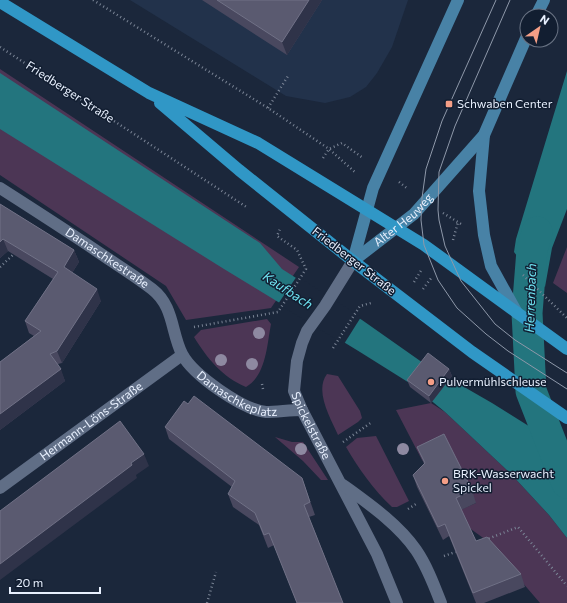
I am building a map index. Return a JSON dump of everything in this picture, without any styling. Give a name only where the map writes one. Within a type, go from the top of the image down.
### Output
[{"type":"main road","name":"Friedberger Straße","points":[[0,2],[148,93],[258,143],[424,245],[477,282],[567,349]]},
{"type":"main road","name":"Friedberger Straße","points":[[148,93],[239,170],[353,261],[472,352],[567,418]]},
{"type":"street","name":"Alter Heuweg","points":[[353,261],[373,188],[458,0]]},
{"type":"street","name":"Alter Heuweg","points":[[353,261],[414,214],[484,135],[522,48]]},
{"type":"street","points":[[484,135],[479,191],[484,235],[491,266],[517,313]]},
{"type":"street","name":"Damaschkestraße","points":[[0,188],[51,220],[154,290],[167,307],[182,355]]},
{"type":"street","name":"Spickelstraße","points":[[353,261],[307,331],[297,362],[294,391],[302,410],[377,554],[397,603]]},
{"type":"street","name":"Damaschkeplatz","points":[[182,355],[197,372],[215,388],[236,401],[265,412],[302,410]]},
{"type":"street","name":"Hermann-Löns-Straße","points":[[0,488],[182,355]]},
{"type":"street","name":"Spickelstraße","points":[[341,483],[398,529],[412,545],[430,575],[441,603]]},
{"type":"path","points":[[93,0],[268,108],[329,149]]},
{"type":"path","name":"Friedberger Straße","points":[[0,47],[254,211]]},
{"type":"path","points":[[268,108],[288,76]]},
{"type":"path","points":[[175,330],[278,312],[306,269],[297,250],[276,236],[280,229],[274,224]]},
{"type":"path","points":[[0,266],[17,251]]},
{"type":"path","points":[[410,305],[435,273],[448,262]]},
{"type":"path","points":[[519,272],[567,318]]},
{"type":"path","points":[[333,348],[360,306],[374,302]]},
{"type":"path","points":[[326,454],[372,422]]},
{"type":"path","points":[[479,542],[518,527],[567,586]]},
{"type":"path","points":[[444,556],[458,551]]},
{"type":"path","points":[[207,603],[216,572]]},
{"type":"shaded area","points":[[130,0],[408,0],[392,47],[377,73],[366,87],[350,97],[325,103],[286,96]]},
{"type":"shaded area","points":[[0,69],[299,267],[271,308],[186,320],[166,286],[0,175]]},
{"type":"shaded area","points":[[567,247],[567,293],[553,283]]},
{"type":"shaded area","points":[[267,319],[271,324],[267,350],[262,368],[253,382],[246,387],[237,383],[222,372],[204,352],[194,337],[201,330]]},
{"type":"shaded area","points":[[327,374],[338,376],[360,411],[362,418],[338,435],[328,413],[323,397],[323,381]]},
{"type":"shaded area","points":[[431,403],[445,412],[511,474],[549,515],[567,538],[567,603],[540,603],[486,540],[468,527],[460,510],[476,503],[422,460],[396,410]]},
{"type":"shaded area","points":[[376,436],[409,501],[397,507],[392,507],[373,486],[361,471],[346,447],[357,438]]},
{"type":"shaded area","points":[[275,437],[292,442],[303,442],[328,480],[321,480],[303,461]]},
{"type":"water","points":[[567,71],[567,209],[552,248],[545,287],[530,273],[514,252],[516,239]]},
{"type":"water","name":"Kaufbach","points":[[0,73],[260,243],[282,269],[362,320],[426,365],[492,403],[567,450],[567,538],[549,515],[511,474],[445,412],[411,384],[0,129]]},
{"type":"pier","points":[[297,276],[361,317],[344,344],[278,304]]},
{"type":"building","points":[[217,0],[309,0],[282,42]]},
{"type":"building","points":[[0,204],[74,250],[64,267],[97,289],[57,351],[50,354],[61,369],[0,414],[0,362],[41,331],[25,321],[58,272],[3,239],[0,242]]},
{"type":"building","name":"Pulvermühlschleuse","points":[[428,353],[449,369],[429,396],[407,380]]},
{"type":"building","points":[[194,396],[302,478],[310,502],[304,505],[343,603],[297,603],[269,533],[264,535],[255,513],[228,494],[235,481],[165,427],[184,401],[188,404]]},
{"type":"building","points":[[120,421],[144,454],[131,463],[132,465],[0,564],[0,511]]},
{"type":"building","points":[[444,434],[472,490],[456,498],[476,541],[487,537],[521,574],[473,593],[445,524],[438,527],[413,475],[425,463],[417,447]]},
{"type":"waterway","name":"Herrenbach","points":[[537,232],[532,250],[527,313],[531,391],[567,483]]},
{"type":"tram line","points":[[496,0],[442,121],[426,169],[421,220],[424,245],[438,280],[457,308],[508,351],[567,389]]},
{"type":"tram line","points":[[510,0],[455,126],[439,172],[439,220],[445,246],[461,281],[495,324],[515,340],[567,373]]},
{"type":"place","name":"Schwaben Center","points":[[449,104]]},
{"type":"place","name":"Pulvermühlschleuse","points":[[431,382]]},
{"type":"place","name":"BRK-Wasserwacht Spickel","points":[[445,481]]}]
